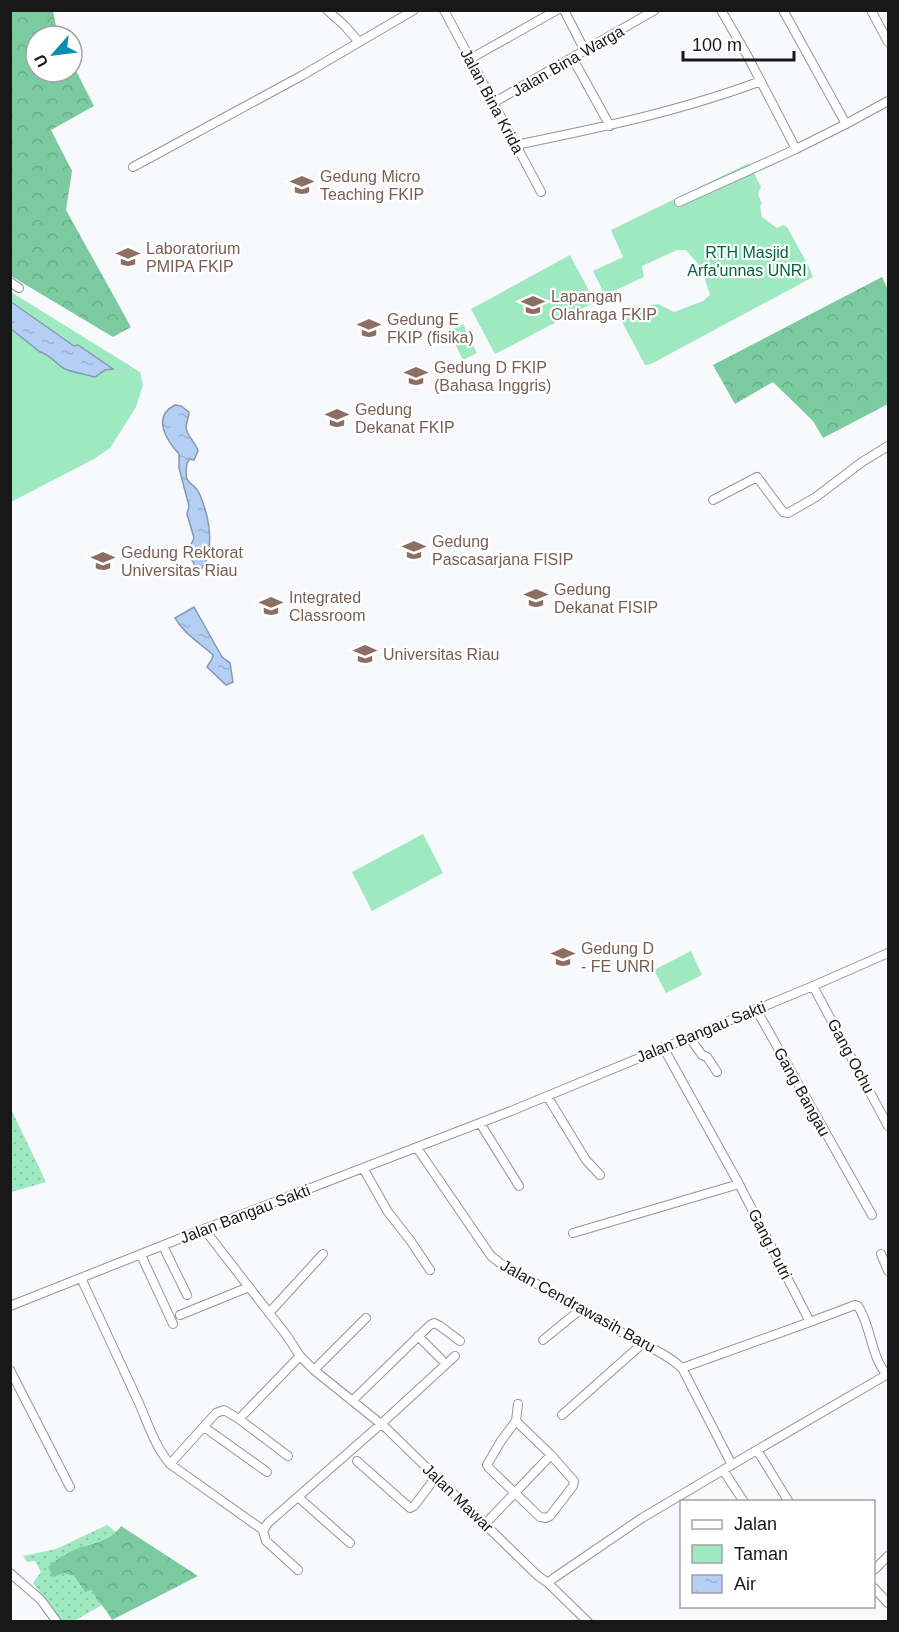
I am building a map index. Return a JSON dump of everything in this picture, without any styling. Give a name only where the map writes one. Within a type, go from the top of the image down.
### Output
[{"type":"street","points":[[327,10],[359,42]]},
{"type":"street","points":[[133,167],[303,75],[414,10]]},
{"type":"street","points":[[470,58],[557,10]]},
{"type":"street","points":[[564,10],[585,51]]},
{"type":"street","name":"Jalan Bina Warga","points":[[493,103],[655,10]]},
{"type":"street","points":[[721,10],[796,148]]},
{"type":"street","points":[[783,10],[846,124]]},
{"type":"street","points":[[871,10],[888,42]]},
{"type":"street","name":"Jalan Bina Krida","points":[[448,12],[541,192]]},
{"type":"street","points":[[573,59],[610,126]]},
{"type":"street","points":[[516,146],[657,115],[761,81]]},
{"type":"street","points":[[679,202],[846,124],[888,101]]},
{"type":"street","points":[[10,282],[19,288]]},
{"type":"street","points":[[713,501],[757,477],[783,512],[788,513],[816,497],[862,462],[888,446]]},
{"type":"street","name":"Jalan Bangau Sakti","points":[[10,1306],[480,1123],[888,953]]},
{"type":"street","name":"Gang Ochu","points":[[813,986],[888,1123]]},
{"type":"street","name":"Gang Bangau","points":[[756,1009],[872,1215]]},
{"type":"street","points":[[689,1037],[717,1072]]},
{"type":"street","name":"Gang Putri","points":[[663,1047],[739,1184],[810,1323]]},
{"type":"street","points":[[547,1096],[586,1160],[600,1174]]},
{"type":"street","points":[[480,1123],[519,1186]]},
{"type":"street","name":"Jalan Cendrawasih Baru","points":[[417,1148],[491,1256],[642,1344],[665,1355],[682,1368],[732,1465]]},
{"type":"street","points":[[363,1168],[388,1212],[430,1270]]},
{"type":"street","points":[[573,1233],[739,1184]]},
{"type":"street","name":"Jalan Mawar","points":[[204,1229],[300,1356],[381,1424],[588,1622]]},
{"type":"street","points":[[163,1246],[187,1295]]},
{"type":"street","points":[[269,1313],[323,1254]]},
{"type":"street","points":[[881,1254],[888,1271]]},
{"type":"street","points":[[141,1255],[173,1324]]},
{"type":"street","points":[[81,1278],[140,1405],[148,1428],[164,1457],[170,1464],[264,1530]]},
{"type":"street","points":[[180,1316],[249,1287]]},
{"type":"street","points":[[548,1583],[642,1518],[888,1375],[876,1360],[863,1317],[858,1306],[855,1305],[682,1368]]},
{"type":"street","points":[[543,1340],[581,1309]]},
{"type":"street","points":[[314,1370],[366,1318]]},
{"type":"street","points":[[352,1401],[430,1325],[434,1323],[440,1326],[460,1341]]},
{"type":"street","points":[[418,1336],[441,1359]]},
{"type":"street","points":[[562,1415],[642,1344]]},
{"type":"street","points":[[239,1419],[300,1356]]},
{"type":"street","points":[[298,1570],[266,1540],[264,1530],[268,1523],[381,1424],[454,1356]]},
{"type":"street","points":[[10,1370],[70,1488]]},
{"type":"street","points":[[516,1421],[574,1481],[573,1486],[546,1518],[540,1517],[487,1465],[516,1421],[518,1404]]},
{"type":"street","points":[[170,1464],[221,1410],[229,1412],[288,1456]]},
{"type":"street","points":[[204,1427],[267,1472]]},
{"type":"street","points":[[757,1450],[788,1500]]},
{"type":"street","points":[[485,1524],[550,1455]]},
{"type":"street","points":[[357,1461],[410,1508],[436,1477]]},
{"type":"street","points":[[723,1470],[743,1500]]},
{"type":"street","points":[[298,1497],[350,1543]]},
{"type":"street","points":[[875,1568],[888,1556]]},
{"type":"street","points":[[10,1573],[41,1600],[57,1622]]},
{"type":"street","points":[[10,1585],[21,1581]]},
{"type":"street","points":[[875,1590],[888,1603]]},
{"type":"green space","points":[[11,10],[53,11],[56,24],[24,24],[24,84],[83,84],[94,106],[51,130],[72,171],[66,210],[131,327],[113,337],[11,276]]},
{"type":"green space","name":"RTH Masjid Arfa'unnas UNRI","points":[[749,163],[761,187],[758,194],[762,204],[760,206],[762,217],[777,228],[783,225],[787,227],[813,277],[651,364],[645,365],[621,320],[651,305],[658,304],[674,312],[703,301],[710,295],[701,267],[686,250],[677,250],[642,266],[644,277],[605,295],[593,271],[623,257],[611,230]]},
{"type":"green space","name":"Lapangan Olahraga FKIP","points":[[570,255],[595,302],[495,354],[471,309]]},
{"type":"green space","points":[[882,277],[888,290],[888,404],[823,438],[813,421],[773,382],[735,404],[713,365]]},
{"type":"green space","points":[[11,292],[140,372],[143,385],[136,407],[110,448],[94,459],[11,502],[10,329],[40,352],[55,359],[68,371],[95,377],[105,370],[113,369],[75,346],[11,301]]},
{"type":"green space","points":[[463,324],[477,353],[463,360],[449,331]]},
{"type":"green space","points":[[423,834],[443,873],[372,911],[352,872]]},
{"type":"green space","points":[[691,951],[702,975],[666,993],[654,970]]},
{"type":"green space","points":[[10,1107],[46,1182],[11,1192],[10,1192]]},
{"type":"green space","points":[[107,1525],[117,1533],[63,1555],[63,1573],[74,1576],[85,1592],[91,1589],[102,1605],[74,1621],[61,1621],[33,1583],[41,1572],[35,1561],[27,1562],[23,1556],[56,1549]]},
{"type":"green space","points":[[121,1526],[198,1576],[112,1620],[91,1590],[85,1592],[74,1576],[63,1573],[53,1577],[48,1567],[78,1548],[107,1538]]},
{"type":"water","points":[[10,301],[74,346],[78,345],[113,369],[105,370],[95,377],[65,369],[11,329]]},
{"type":"water","points":[[175,405],[189,412],[186,428],[198,451],[194,460],[190,459],[187,463],[186,477],[200,495],[209,526],[207,558],[196,575],[194,563],[187,554],[194,538],[187,514],[189,506],[179,468],[179,454],[163,429],[164,416]]},
{"type":"water","points":[[194,607],[222,657],[230,663],[233,682],[226,685],[207,667],[213,655],[188,634],[175,618]]},
{"type":"place","name":"Gedung Micro Teaching FKIP","points":[[302,185]]},
{"type":"place","name":"Laboratorium PMIPA FKIP","points":[[128,257]]},
{"type":"place","name":"Lapangan Olahraga FKIP","points":[[533,305]]},
{"type":"place","name":"Gedung E FKIP (fisika)","points":[[369,328]]},
{"type":"place","name":"Gedung D FKIP (Bahasa Inggris)","points":[[416,376]]},
{"type":"place","name":"Gedung Dekanat FKIP","points":[[337,418]]},
{"type":"place","name":"Gedung Pascasarjana FISIP","points":[[414,550]]},
{"type":"place","name":"Gedung Rektorat Universitas Riau","points":[[103,561]]},
{"type":"place","name":"Gedung Dekanat FISIP","points":[[536,598]]},
{"type":"place","name":"Integrated Classroom","points":[[271,606]]},
{"type":"place","name":"Universitas Riau","points":[[365,654]]},
{"type":"place","name":"Gedung D - FE UNRI","points":[[563,957]]}]
